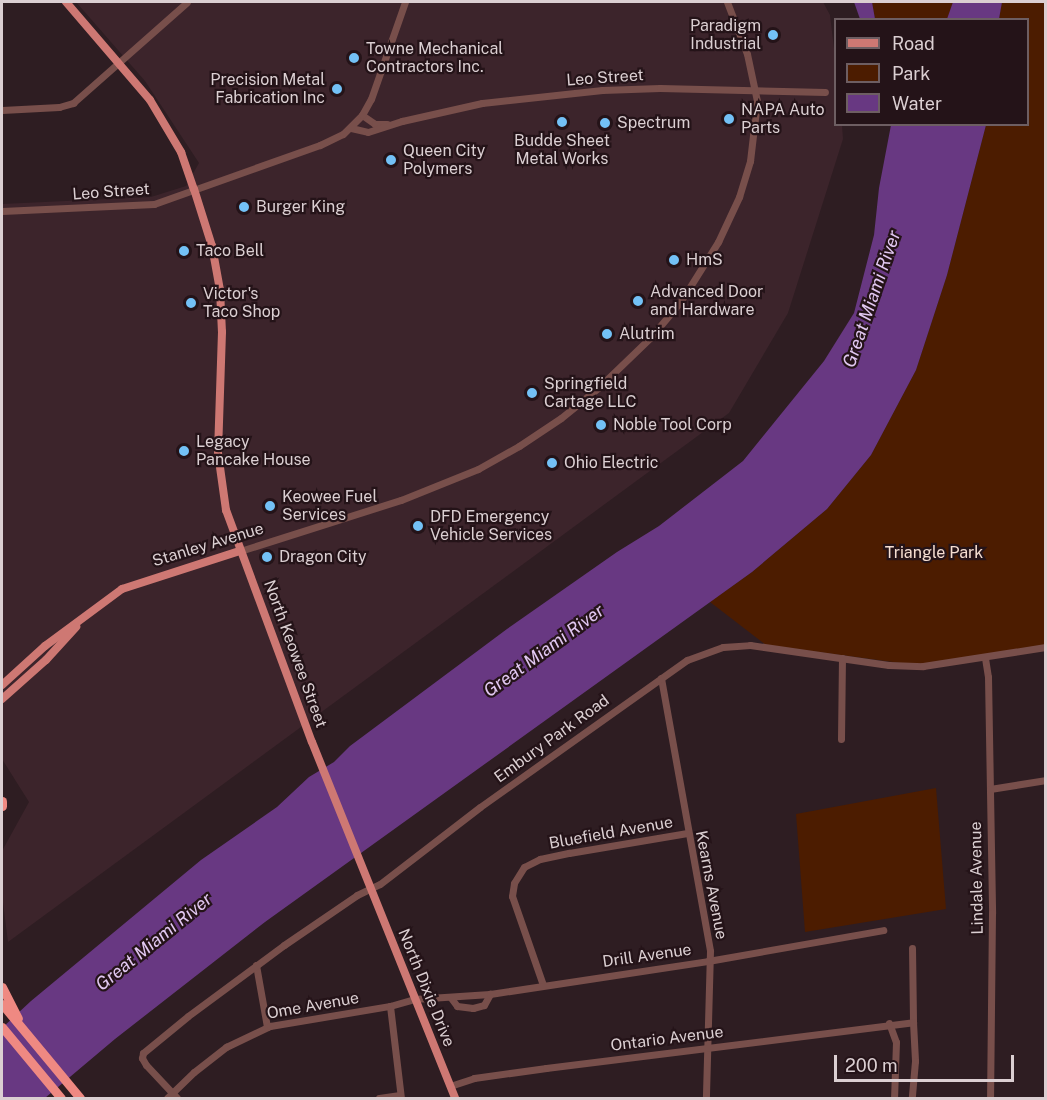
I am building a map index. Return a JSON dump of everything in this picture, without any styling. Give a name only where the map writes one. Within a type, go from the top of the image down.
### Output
[{"type":"highway","points":[[2,801],[2,806]]},
{"type":"highway","points":[[2,987],[28,1035]]},
{"type":"highway","points":[[2,1004],[80,1098]]},
{"type":"highway","points":[[3,1030],[61,1098]]},
{"type":"main road","name":"North Keowee Street","points":[[66,2],[120,61],[150,100],[181,152],[194,189],[213,246],[220,290],[222,332],[219,473],[226,510],[312,742],[370,889]]},
{"type":"main road","name":"Stanley Avenue","points":[[2,685],[45,646],[108,597],[131,585],[240,550]]},
{"type":"main road","name":"Stanley Avenue","points":[[2,699],[46,660],[80,621]]},
{"type":"main road","name":"North Dixie Drive","points":[[370,889],[455,1098]]},
{"type":"street","points":[[2,110],[70,104],[187,2]]},
{"type":"street","name":"Leo Street","points":[[2,211],[147,205],[320,145],[351,128],[362,115],[376,88],[405,2]]},
{"type":"street","name":"Stanley Avenue","points":[[240,550],[401,500],[457,479],[533,437],[598,388],[626,363],[668,317],[718,243],[739,197],[750,161],[757,101],[747,54],[727,2]]},
{"type":"street","name":"Leo Street","points":[[351,128],[368,132],[390,124],[482,103],[602,90],[825,92]]},
{"type":"street","points":[[362,115],[375,124],[390,124]]},
{"type":"street","name":"Embury Park Road","points":[[172,1097],[142,1057],[188,1016],[256,965],[357,895],[370,889],[661,678],[698,655],[735,645],[766,645],[907,666],[985,658],[1046,647]]},
{"type":"street","points":[[841,739],[842,658]]},
{"type":"street","name":"Lindale Avenue","points":[[985,658],[990,789],[990,1098]]},
{"type":"street","name":"Kearns Avenue","points":[[661,678],[710,951],[706,1098]]},
{"type":"street","points":[[990,789],[1046,780]]},
{"type":"street","name":"Bluefield Avenue","points":[[543,985],[512,896],[514,883],[524,867],[540,860],[586,849],[687,833]]},
{"type":"street","name":"Drill Avenue","points":[[414,999],[490,994],[708,961],[883,930]]},
{"type":"street","points":[[912,948],[915,1061],[912,1098]]},
{"type":"street","points":[[256,965],[267,1027]]},
{"type":"street","points":[[451,998],[457,1006],[473,1008],[484,1005],[490,994]]},
{"type":"street","name":"Ome Avenue","points":[[172,1097],[209,1059],[239,1039],[267,1027],[390,1006],[414,999]]},
{"type":"street","points":[[379,1098],[401,1097],[390,1006]]},
{"type":"street","name":"Ontario Avenue","points":[[450,1086],[474,1078],[889,1023],[913,1022]]},
{"type":"street","points":[[889,1023],[896,1042],[894,1098]]},
{"type":"shaded area","points":[[76,2],[823,2],[830,15],[834,48],[834,126],[842,126],[843,139],[788,313],[729,413],[8,942],[2,895],[2,851],[29,802],[2,759],[2,204],[151,197],[186,186],[199,163],[145,81]]},
{"type":"green space","points":[[872,2],[953,2],[948,18],[875,18]]},
{"type":"green space","name":"Triangle Park","points":[[1002,2],[1045,2],[1045,647],[923,666],[766,645],[710,602],[752,572],[827,509],[871,455],[916,370],[947,275],[986,126],[1029,126],[1029,18],[999,18]]},
{"type":"green space","points":[[936,788],[946,909],[805,932],[796,814]]},
{"type":"water","points":[[854,2],[872,2],[875,18],[860,18]]},
{"type":"water","points":[[953,2],[1002,2],[999,18],[947,18]]},
{"type":"water","name":"Great Miami River","points":[[891,126],[986,126],[947,275],[916,370],[871,455],[827,509],[752,572],[265,922],[115,1039],[45,1098],[2,1098],[2,1028],[31,1001],[201,860],[277,807],[309,777],[334,762],[350,746],[507,629],[617,552],[659,526],[743,461],[824,361],[854,313],[874,235],[879,188]]},
{"type":"place","name":"Paradigm Industrial","points":[[773,35]]},
{"type":"place","name":"Towne Mechanical Contractors Inc.","points":[[354,58]]},
{"type":"place","name":"Precision Metal Fabrication Inc","points":[[337,89]]},
{"type":"place","name":"NAPA Auto Parts","points":[[729,119]]},
{"type":"place","name":"Budde Sheet Metal Works","points":[[562,122]]},
{"type":"place","name":"Spectrum","points":[[605,123]]},
{"type":"place","name":"Queen City Polymers","points":[[391,160]]},
{"type":"place","name":"Burger King","points":[[244,207]]},
{"type":"place","name":"Taco Bell","points":[[184,251]]},
{"type":"place","name":"HmS","points":[[674,260]]},
{"type":"place","name":"Advanced Door and Hardware","points":[[638,301]]},
{"type":"place","name":"Victor's Taco Shop","points":[[191,303]]},
{"type":"place","name":"Alutrim","points":[[607,334]]},
{"type":"place","name":"Springfield Cartage LLC","points":[[532,393]]},
{"type":"place","name":"Noble Tool Corp","points":[[601,425]]},
{"type":"place","name":"Legacy Pancake House","points":[[184,451]]},
{"type":"place","name":"Ohio Electric","points":[[552,463]]},
{"type":"place","name":"Keowee Fuel Services","points":[[270,506]]},
{"type":"place","name":"DFD Emergency Vehicle Services","points":[[418,526]]},
{"type":"place","name":"Dragon City","points":[[267,557]]}]
